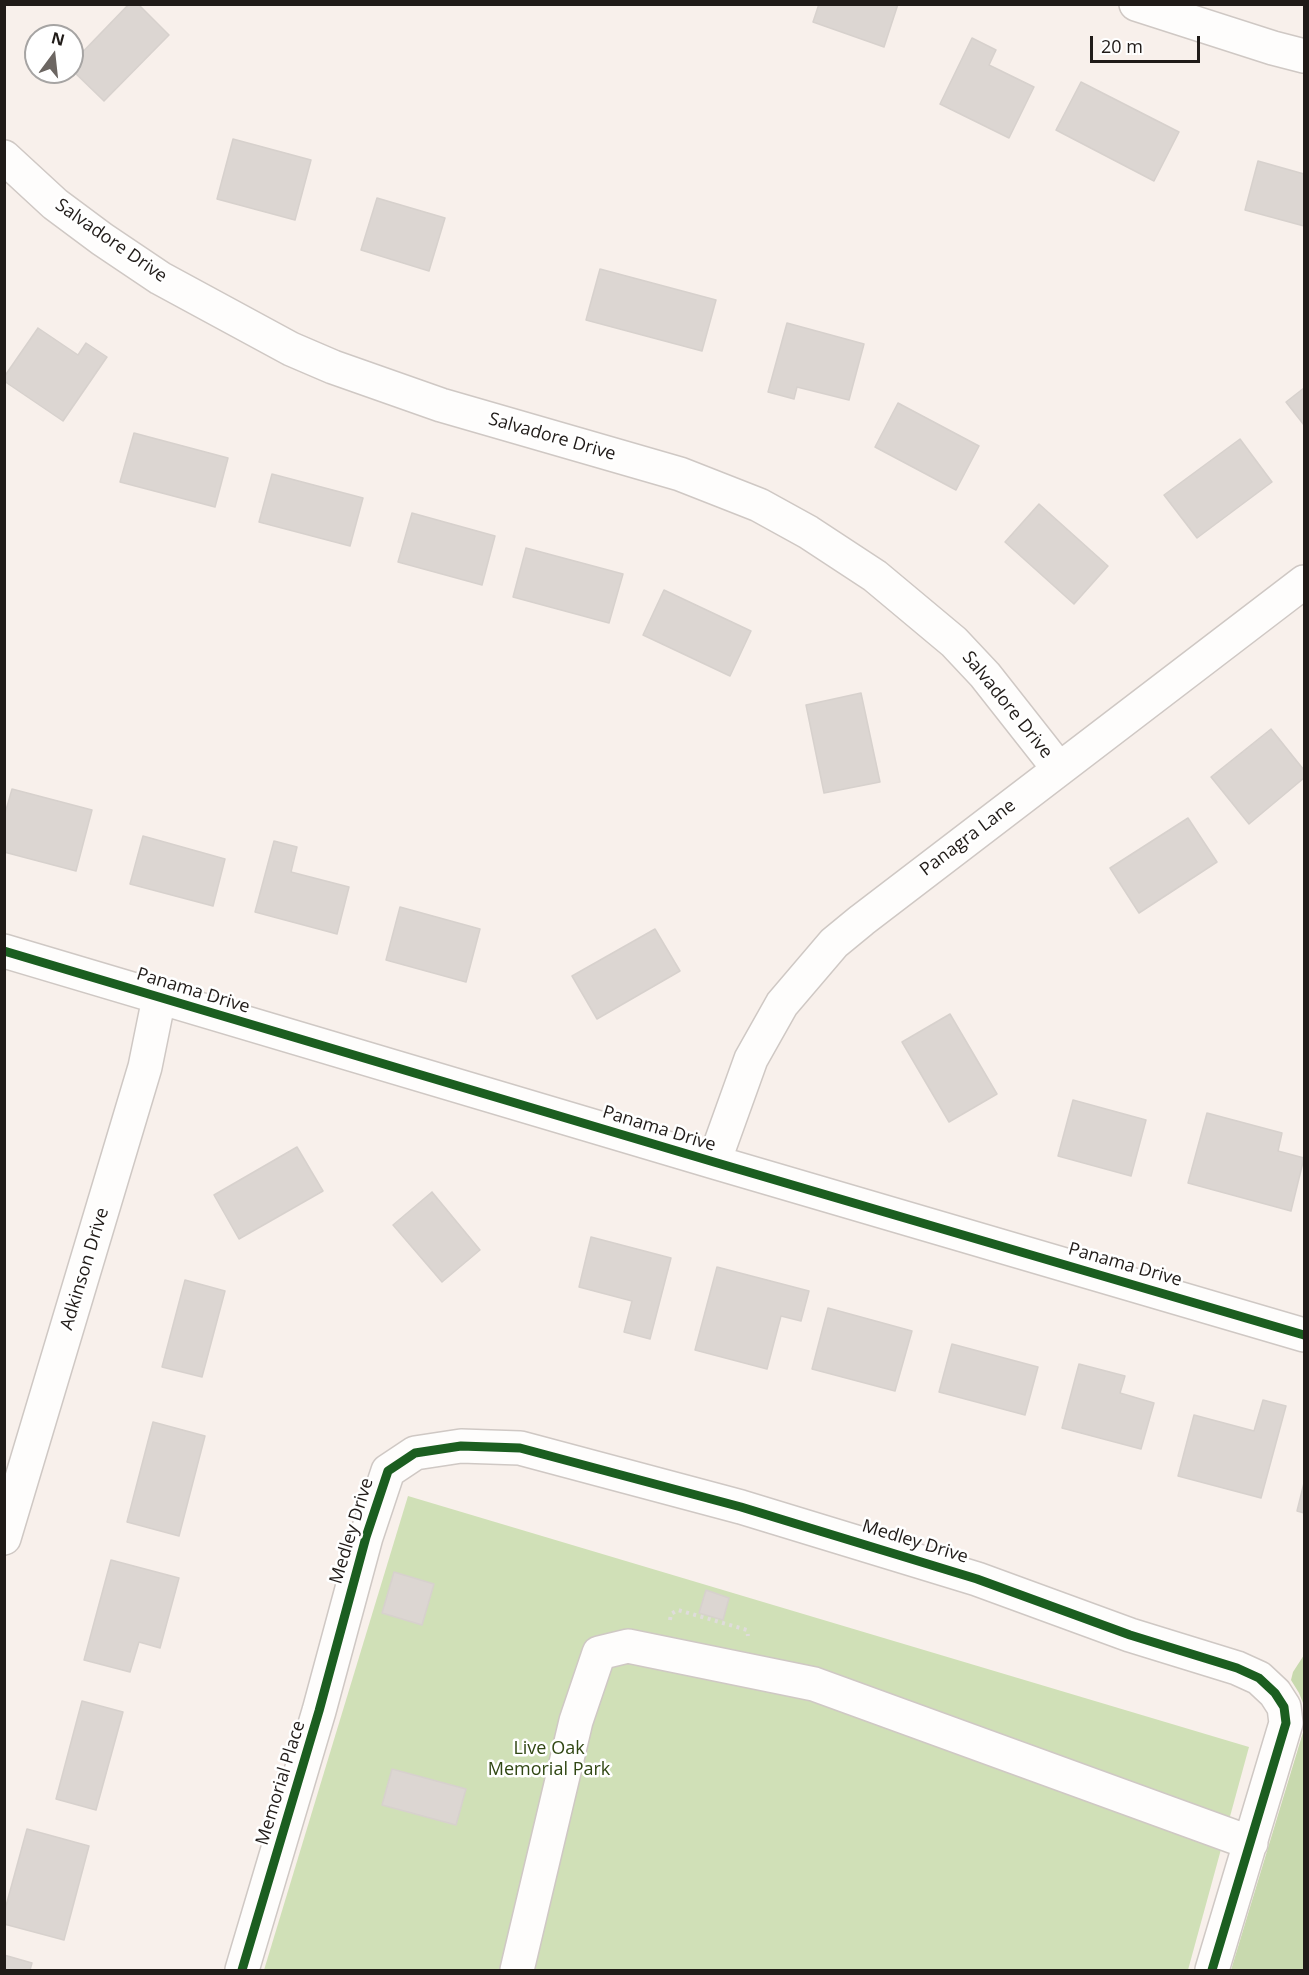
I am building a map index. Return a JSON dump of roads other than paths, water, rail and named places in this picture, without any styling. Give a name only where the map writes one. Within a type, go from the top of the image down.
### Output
[{"type":"street","points":[[1136,4],[1305,56]]},
{"type":"street","name":"Salvadore Drive","points":[[4,157],[55,204],[160,278],[291,349],[333,368],[441,405],[680,474],[759,506],[808,532],[875,576],[954,642],[985,675],[1059,769]]},
{"type":"street","name":"Panagra Lane","points":[[714,1162],[751,1059],[782,1004],[834,943],[1305,582]]},
{"type":"street","name":"Panama Drive","points":[[4,951],[1305,1335]]},
{"type":"street","name":"Adkinson Drive","points":[[4,1538],[145,1066],[159,998]]},
{"type":"street","name":"Medley Drive","points":[[348,1603],[366,1537],[388,1471],[415,1453],[461,1446],[520,1448],[741,1507],[977,1579],[1130,1635],[1237,1668],[1259,1678],[1275,1693],[1284,1707],[1286,1723],[1212,1971]]},
{"type":"street","name":"Memorial Place","points":[[242,1971],[319,1712],[348,1603]]},
{"type":"street","points":[[517,1971],[579,1711],[599,1653],[628,1646],[814,1684],[1251,1843]]},
{"type":"park label","name":"Live Oak Memorial Park","points":[[549,1759]]}]
